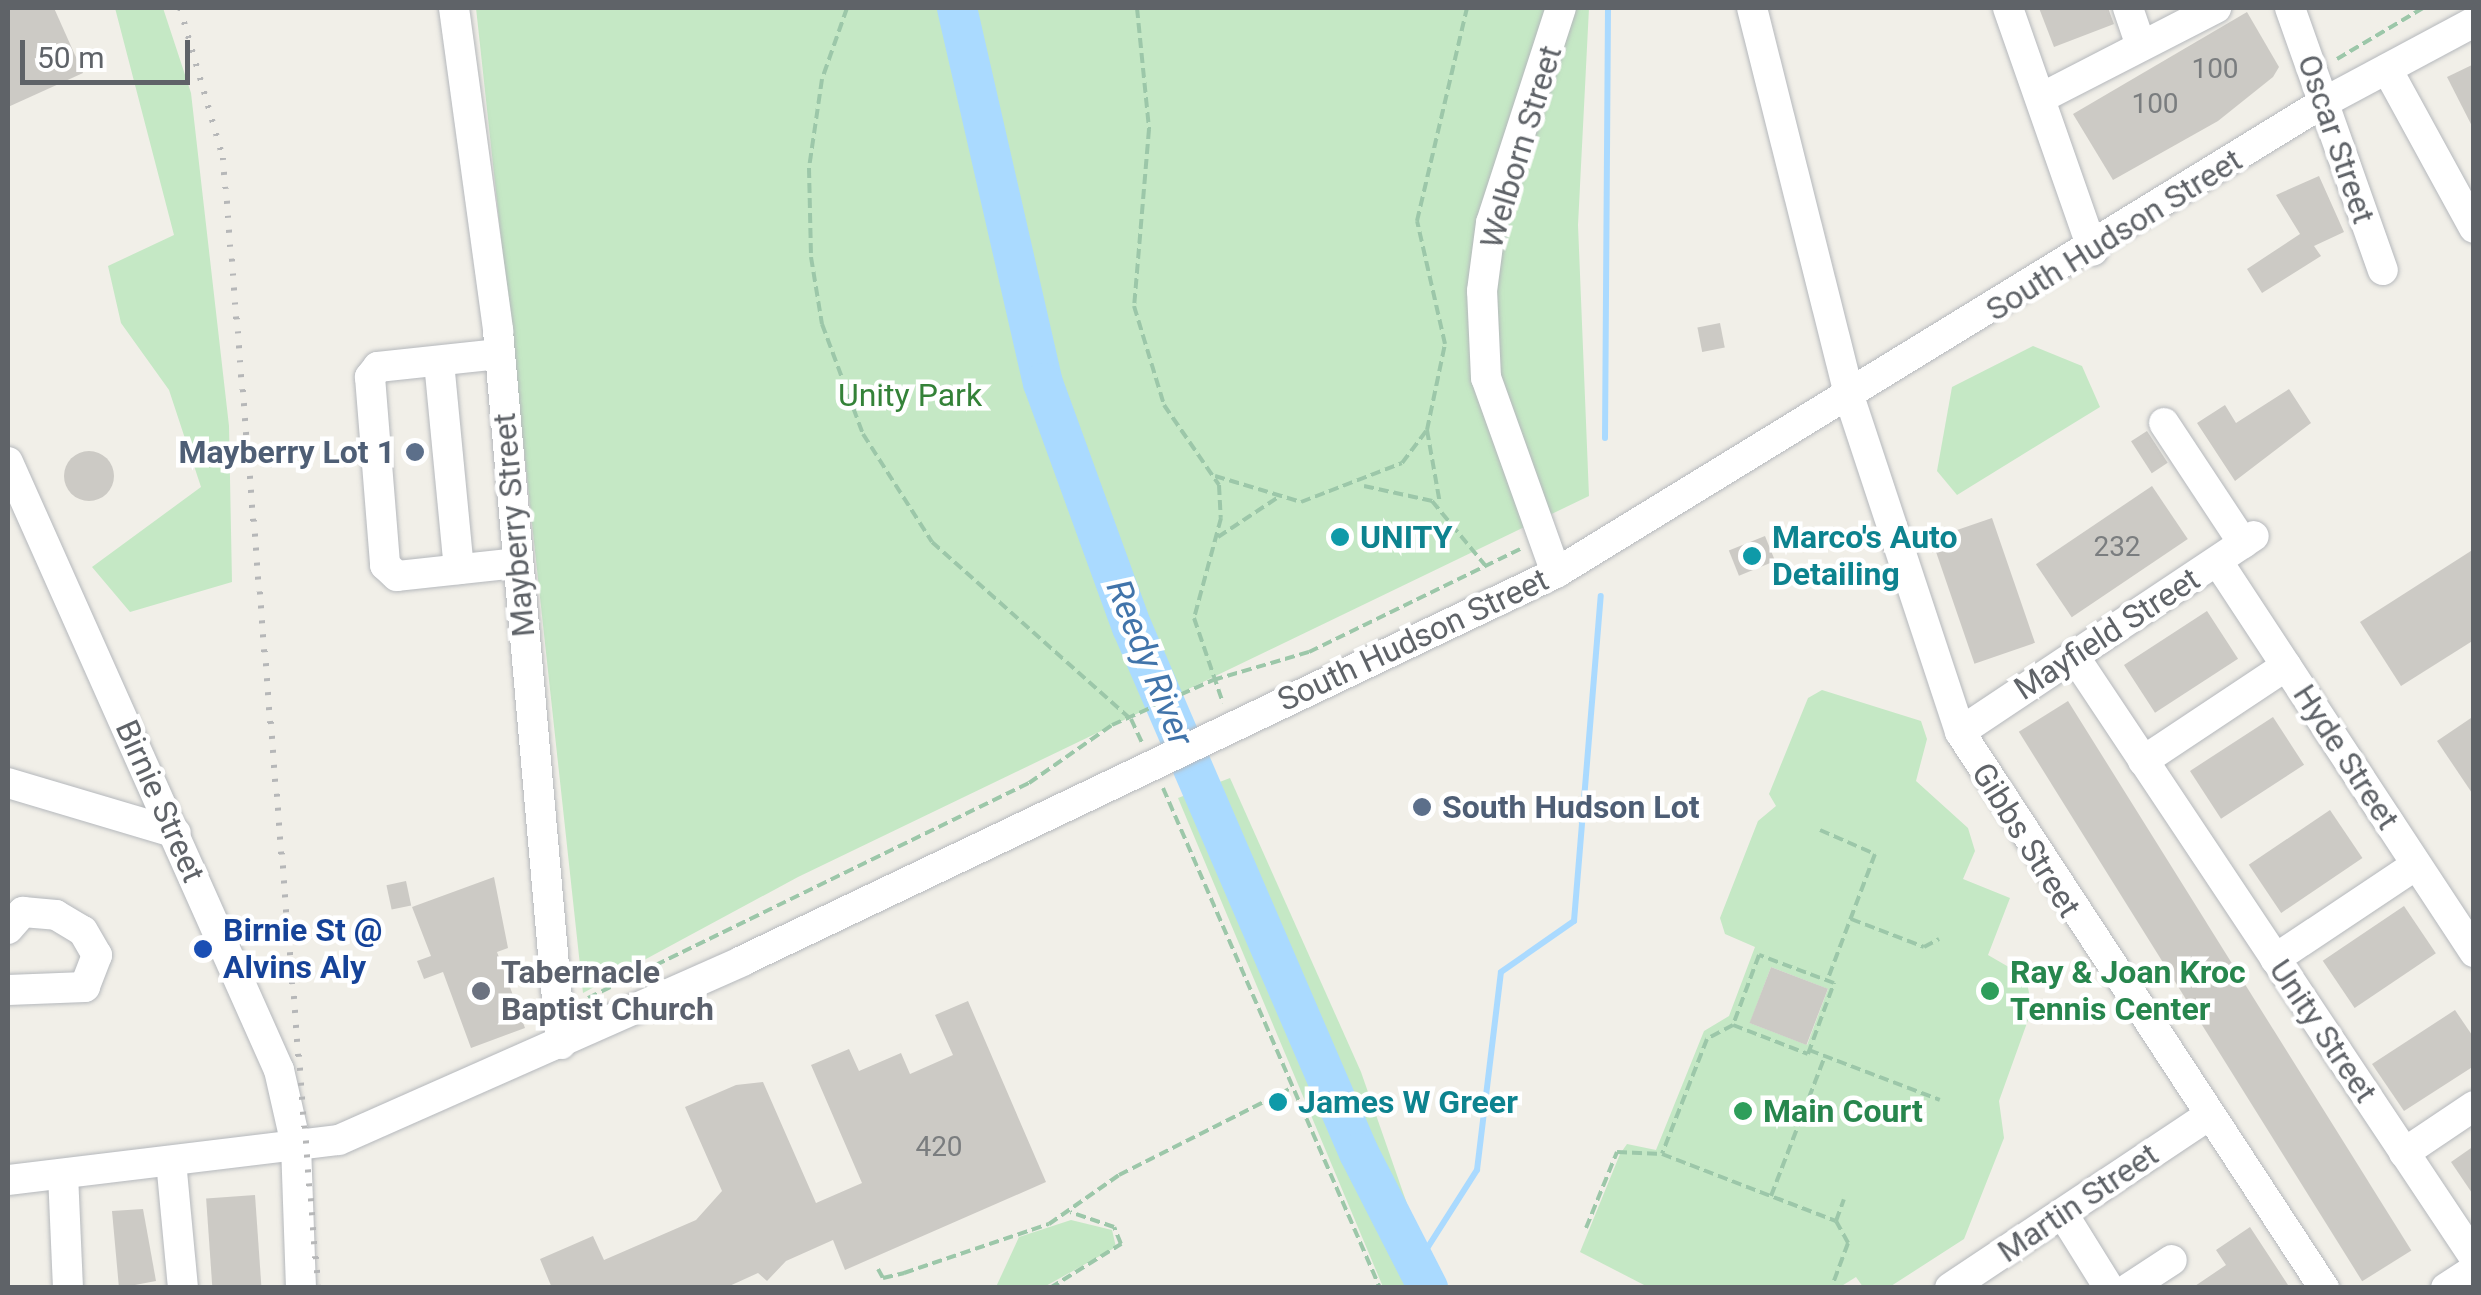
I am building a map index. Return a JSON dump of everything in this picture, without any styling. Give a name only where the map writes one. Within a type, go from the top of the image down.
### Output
[{"type":"street","name":"Mayberry Street","points":[[454,8],[499,354],[561,1044]]},
{"type":"street","name":"Welborn Street","points":[[1556,574],[1486,378],[1482,291],[1491,223],[1561,8]]},
{"type":"street","name":"Gibbs Street","points":[[1752,8],[1850,399],[1960,732],[2206,1117],[2324,1288]]},
{"type":"street","points":[[2008,8],[2094,251]]},
{"type":"street","points":[[2128,8],[2142,46]]},
{"type":"street","points":[[2041,98],[2216,8]]},
{"type":"street","name":"Oscar Street","points":[[2290,8],[2383,270]]},
{"type":"street","name":"South Hudson Street","points":[[8,1180],[338,1140],[561,1044],[1556,574],[2094,251],[2321,104],[2474,22]]},
{"type":"street","points":[[2387,68],[2474,228]]},
{"type":"street","points":[[499,354],[378,366],[370,376],[385,565],[398,576],[516,563]]},
{"type":"street","points":[[439,362],[459,570]]},
{"type":"street","name":"Mayfield Street","points":[[1960,732],[2249,540],[2164,423]]},
{"type":"street","name":"Birnie Street","points":[[8,462],[279,1070],[296,1146],[301,1288]]},
{"type":"street","name":"Hyde Street","points":[[2218,562],[2474,952]]},
{"type":"street","name":"Unity Street","points":[[2074,656],[2474,1257]]},
{"type":"street","points":[[2143,761],[2286,666]]},
{"type":"street","points":[[8,783],[176,833]]},
{"type":"street","points":[[2275,959],[2416,865]]},
{"type":"street","points":[[8,928],[24,912],[56,915],[84,931],[98,955],[85,988],[8,990]]},
{"type":"street","points":[[2404,1153],[2474,1106]]},
{"type":"street","name":"Martin Street","points":[[1950,1288],[2206,1117]]},
{"type":"street","points":[[171,1161],[183,1288]]},
{"type":"street","points":[[63,1174],[68,1288]]},
{"type":"street","points":[[2063,1214],[2110,1288]]},
{"type":"street","points":[[2128,1288],[2172,1260]]},
{"type":"street","points":[[2446,1288],[2474,1270]]},
{"type":"path","points":[[847,8],[814,132],[810,256],[822,324],[864,434],[932,542],[1132,720]]},
{"type":"path","points":[[1137,8],[1150,129],[1134,306],[1164,405],[1214,476],[1218,537],[1194,598],[1220,731]]},
{"type":"path","points":[[1467,8],[1417,221],[1445,344],[1427,430],[1440,508],[1486,565]]},
{"type":"path","points":[[2326,66],[2423,8]]},
{"type":"path","points":[[1214,476],[1301,502],[1364,486],[1402,463],[1427,430]]},
{"type":"path","points":[[1364,486],[1440,508]]},
{"type":"path","points":[[1218,537],[1280,496]]},
{"type":"path","points":[[587,999],[972,813],[1139,715],[1213,680],[1309,652],[1520,549]]},
{"type":"path","points":[[1161,760],[1292,1088],[1380,1288]]},
{"type":"path","points":[[1820,830],[1875,854],[1827,981]]},
{"type":"path","points":[[1850,918],[1924,947],[1939,939]]},
{"type":"path","points":[[1733,1026],[1760,955],[1834,983],[1809,1050]]},
{"type":"path","points":[[1662,1154],[1707,1038],[1733,1026],[1940,1100]]},
{"type":"path","points":[[1771,1196],[1825,1056]]},
{"type":"path","points":[[878,1269],[883,1278],[904,1273],[1070,1212],[1118,1175],[1292,1088]]},
{"type":"path","points":[[1586,1228],[1617,1152],[1662,1154],[1836,1221],[1848,1243],[1832,1286]]},
{"type":"path","points":[[1836,1221],[1844,1199]]},
{"type":"path","points":[[1050,1288],[1121,1244],[1114,1227],[1070,1212]]},
{"type":"green space","points":[[115,8],[163,8],[191,93],[229,426],[232,582],[130,612],[92,567],[201,487],[169,390],[121,323],[108,266],[174,235]]},
{"type":"green space","name":"Unity Park","points":[[476,8],[1589,8],[1578,225],[1589,496],[798,877],[583,993]]},
{"type":"green space","points":[[2033,346],[2082,366],[2100,407],[1957,495],[1937,471],[1952,387]]},
{"type":"green space","name":"Ray & Joan Kroc Tennis Center","points":[[1822,690],[1921,721],[1927,739],[1916,781],[1968,828],[1975,851],[1963,879],[2010,898],[1988,955],[2026,977],[2032,1009],[1999,1101],[2004,1138],[1964,1239],[1888,1288],[1863,1287],[1856,1277],[1840,1287],[1648,1287],[1580,1252],[1620,1154],[1627,1144],[1656,1150],[1704,1031],[1729,1016],[1755,947],[1725,934],[1720,918],[1758,821],[1776,806],[1769,794],[1808,698]],"holes":[[[1771,967],[1828,989],[1807,1045],[1750,1023]]]},
{"type":"green space","points":[[1230,778],[1361,1072],[1436,1287],[1383,1287],[1178,798]]},
{"type":"green space","points":[[1071,1220],[1112,1230],[1116,1247],[1044,1287],[996,1287],[1019,1237]]},
{"type":"building","points":[[8,8],[54,8],[83,73],[8,107]]},
{"type":"building","points":[[2039,8],[2108,8],[2114,24],[2054,47]]},
{"type":"building","points":[[2247,12],[2279,67],[2273,77],[2218,121],[2113,180],[2073,114]]},
{"type":"building","points":[[2474,64],[2474,130],[2447,77]]},
{"type":"building","points":[[2319,176],[2344,232],[2314,246],[2321,256],[2262,293],[2247,269],[2300,234],[2276,195]]},
{"type":"building","points":[[1720,323],[1725,348],[1702,352],[1697,327]]},
{"type":"building","points":[[2289,389],[2311,423],[2235,481],[2197,423],[2225,405],[2236,423]]},
{"type":"building","points":[[2147,431],[2168,463],[2152,473],[2131,441]]},
{"type":"building","points":[[89,451],[106,459],[114,476],[106,493],[89,501],[72,493],[64,476],[72,459]]},
{"type":"building","points":[[2152,486],[2188,539],[2072,617],[2036,564]]},
{"type":"building","points":[[1992,518],[2035,643],[1974,664],[1931,539]]},
{"type":"building","name":"Marco's Auto Detailing","points":[[1765,536],[1775,561],[1739,576],[1729,551]]},
{"type":"building","points":[[2474,549],[2474,640],[2401,686],[2360,622]]},
{"type":"building","points":[[2207,611],[2238,659],[2155,713],[2124,665]]},
{"type":"building","points":[[2068,701],[2411,1251],[2362,1281],[2019,732]]},
{"type":"building","points":[[2474,716],[2474,796],[2437,741]]},
{"type":"building","points":[[2273,717],[2304,765],[2221,819],[2190,771]]},
{"type":"building","points":[[2330,810],[2362,858],[2281,913],[2249,865]]},
{"type":"building","name":"Tabernacle Baptist Church","points":[[494,877],[508,948],[497,952],[525,1028],[471,1048],[443,972],[424,979],[417,961],[431,956],[412,907]]},
{"type":"building","points":[[406,881],[411,905],[392,910],[386,885]]},
{"type":"building","points":[[2404,906],[2436,953],[2355,1008],[2323,961]]},
{"type":"building","points":[[1771,967],[1828,989],[1806,1045],[1749,1023]]},
{"type":"building","points":[[968,1001],[1046,1182],[845,1270],[833,1240],[786,1261],[767,1281],[758,1273],[725,1288],[552,1288],[540,1259],[593,1236],[604,1260],[696,1220],[722,1191],[685,1107],[736,1085],[763,1082],[816,1203],[862,1183],[811,1065],[849,1049],[859,1071],[901,1053],[910,1074],[953,1055],[935,1015]]},
{"type":"building","points":[[2455,1010],[2474,1038],[2474,1066],[2404,1111],[2372,1064]]},
{"type":"building","points":[[2474,1146],[2474,1196],[2451,1162]]},
{"type":"building","points":[[255,1195],[261,1288],[212,1288],[206,1198]]},
{"type":"building","points":[[143,1209],[156,1281],[119,1288],[112,1211]]},
{"type":"building","points":[[2250,1227],[2290,1288],[2192,1288],[2226,1265],[2216,1250]]},
{"type":"waterway","name":"Reedy River","points":[[957,8],[1043,383],[1132,627],[1359,1153],[1428,1288]]},
{"type":"waterway","points":[[1605,438],[1608,8]]},
{"type":"waterway","points":[[1419,1261],[1477,1170],[1501,972],[1574,921],[1601,596]]},
{"type":"railway","points":[[180,8],[223,158],[318,1288]]},
{"type":"place","name":"Mayberry Lot 1","points":[[415,452]]},
{"type":"place","name":"UNITY","points":[[1340,537]]},
{"type":"place","name":"Marco's Auto Detailing","points":[[1752,556]]},
{"type":"place","name":"South Hudson Lot","points":[[1422,807]]},
{"type":"place","name":"Birnie St @ Alvins Aly","points":[[203,949]]},
{"type":"place","name":"Tabernacle Baptist Church","points":[[481,991]]},
{"type":"place","name":"Ray & Joan Kroc Tennis Center","points":[[1990,991]]},
{"type":"place","name":"James W Greer","points":[[1278,1102]]},
{"type":"place","name":"Main Court","points":[[1743,1111]]}]
